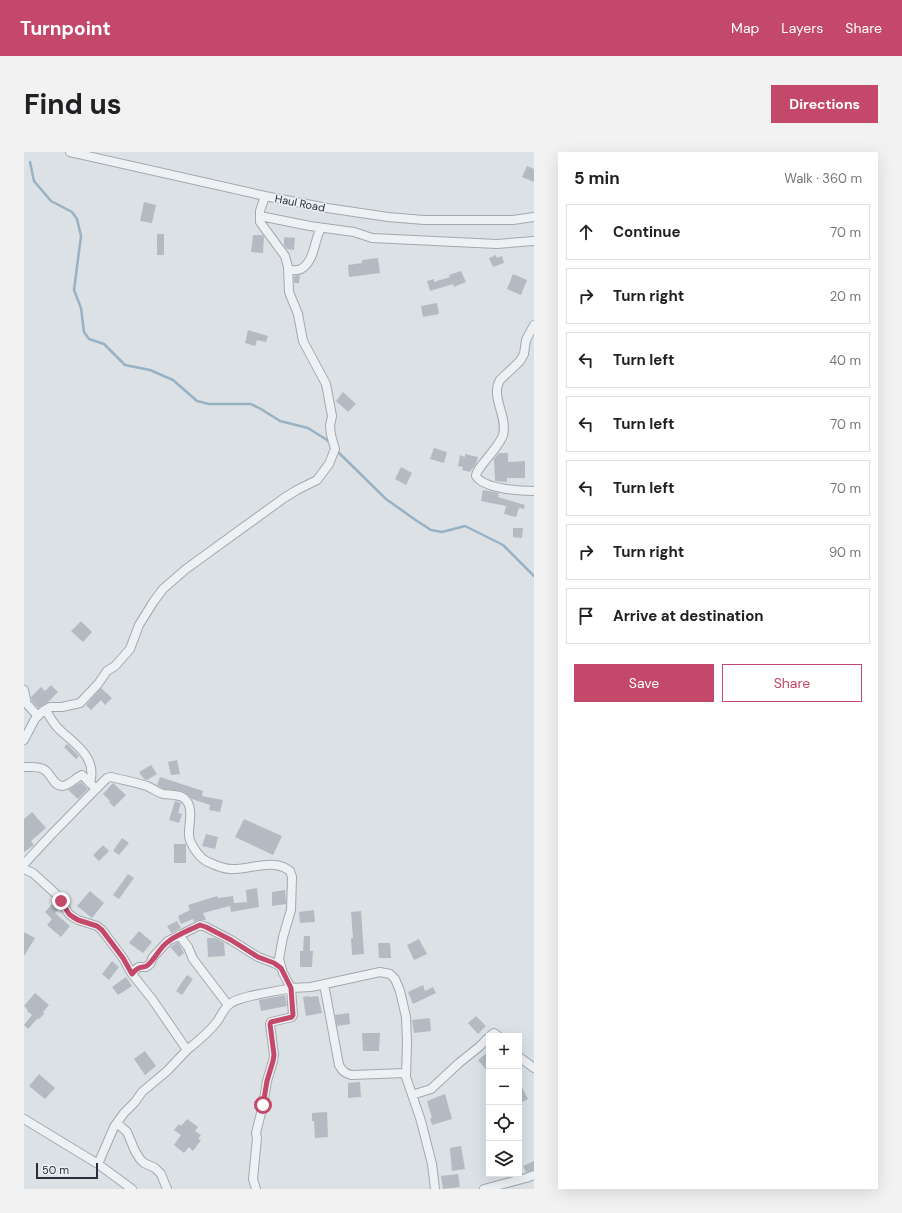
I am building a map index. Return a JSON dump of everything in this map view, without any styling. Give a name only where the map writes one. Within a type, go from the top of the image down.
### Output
[{"type":"street","name":"Haul Road","points":[[75,152],[265,196],[327,208],[388,217],[424,220],[513,220],[534,217]]},
{"type":"street","points":[[24,740],[38,716],[50,707],[62,707],[80,703],[98,684],[107,671],[115,666],[130,649],[139,625],[154,600],[163,589],[186,569],[284,498],[317,480],[329,464],[335,449],[331,435],[330,426],[332,416],[326,384],[303,342],[298,314],[289,292],[288,270],[285,256],[260,222],[260,210],[265,196]]},
{"type":"street","points":[[260,216],[321,228],[354,232],[372,238],[492,244],[534,241]]},
{"type":"street","points":[[288,270],[300,270],[306,265],[313,253],[317,236],[321,228]]},
{"type":"street","points":[[534,325],[526,340],[524,354],[520,361],[500,380],[498,384],[498,406],[504,418],[503,436],[490,457],[478,470],[476,476],[479,480],[493,486],[514,490],[534,491]]},
{"type":"street","points":[[24,690],[27,704],[38,716]]},
{"type":"street","points":[[46,710],[51,720],[84,752],[90,763],[93,786]]},
{"type":"street","points":[[24,767],[39,767],[45,769],[57,784],[63,786],[81,775],[93,786]]},
{"type":"street","points":[[24,864],[93,786],[111,777],[147,786],[158,792],[182,798],[187,803],[189,808],[189,836],[191,842],[204,860],[227,869],[236,870],[270,865],[282,867],[290,871],[292,877],[291,910],[281,943],[279,959],[281,968],[291,988],[293,1015],[292,1017],[271,1022],[270,1024],[274,1055],[256,1133],[257,1138],[254,1179],[256,1189]]},
{"type":"street","points":[[24,869],[33,873],[56,894],[69,914],[78,920],[97,926],[102,930],[187,1050]]},
{"type":"street","points":[[132,974],[136,969],[146,967],[150,964],[153,957],[168,941],[200,925],[231,940],[258,957],[274,963],[281,968]]},
{"type":"street","points":[[179,935],[188,947],[194,959],[228,1005]]},
{"type":"street","points":[[98,1164],[117,1123],[142,1092],[167,1071],[215,1024],[228,1005],[232,1002],[291,988],[324,984],[380,972],[390,974],[400,992],[406,1017],[406,1077],[421,1121],[432,1164],[435,1189]]},
{"type":"street","points":[[324,984],[339,1065],[344,1073],[351,1075],[406,1073]]},
{"type":"street","points":[[412,1094],[430,1089],[486,1041]]},
{"type":"street","points":[[522,1059],[534,1068]]},
{"type":"street","points":[[24,1118],[98,1164],[132,1189]]},
{"type":"street","points":[[117,1123],[127,1132],[140,1159],[144,1163],[155,1168],[161,1174],[167,1189]]},
{"type":"street","points":[[484,1189],[534,1175]]},
{"type":"building","points":[[527,166],[534,169],[534,182],[522,177]]},
{"type":"building","points":[[144,202],[156,205],[152,223],[140,221]]},
{"type":"building","points":[[157,234],[164,234],[164,255],[157,255]]},
{"type":"building","points":[[253,235],[263,235],[263,253],[251,252]]},
{"type":"building","points":[[284,237],[295,238],[294,250],[287,249],[284,245]]},
{"type":"building","points":[[496,255],[497,258],[502,256],[504,263],[493,267],[489,258]]},
{"type":"building","points":[[378,258],[380,273],[349,277],[348,265],[362,263],[362,260]]},
{"type":"building","points":[[461,271],[466,282],[454,287],[453,284],[430,291],[427,281],[434,279],[434,282],[450,277],[449,275]]},
{"type":"building","points":[[513,274],[527,280],[521,295],[507,289]]},
{"type":"building","points":[[300,275],[299,283],[294,283],[294,276]]},
{"type":"building","points":[[437,303],[439,314],[423,317],[421,306]]},
{"type":"building","points":[[248,330],[268,336],[266,342],[257,340],[255,346],[245,343]]},
{"type":"building","points":[[343,392],[356,404],[348,412],[336,401]]},
{"type":"building","points":[[434,448],[447,452],[444,463],[430,459]]},
{"type":"building","points":[[499,453],[508,453],[508,462],[525,461],[525,478],[507,478],[507,482],[495,481],[494,459]]},
{"type":"building","points":[[465,454],[478,457],[476,464],[470,472],[462,470],[463,467],[458,466],[460,455],[465,457]]},
{"type":"building","points":[[401,467],[412,473],[406,485],[395,479]]},
{"type":"building","points":[[483,490],[499,493],[498,497],[525,505],[524,509],[519,508],[516,517],[504,514],[506,506],[481,501]]},
{"type":"building","points":[[513,528],[523,528],[522,538],[513,537]]},
{"type":"building","points":[[81,621],[92,632],[83,642],[71,631]]},
{"type":"building","points":[[51,685],[58,692],[47,703],[38,708],[32,701],[31,697],[41,687],[45,691]]},
{"type":"building","points":[[101,688],[112,698],[105,705],[101,700],[91,710],[86,705]]},
{"type":"building","points":[[67,744],[79,756],[76,759],[64,747]]},
{"type":"building","points":[[177,760],[180,774],[171,775],[168,762]]},
{"type":"building","points":[[151,765],[157,774],[147,780],[144,779],[139,772]]},
{"type":"building","points":[[160,777],[203,791],[202,796],[223,800],[220,812],[209,810],[210,805],[192,799],[184,792],[164,789],[157,785]]},
{"type":"building","points":[[81,782],[88,789],[78,799],[68,790]]},
{"type":"building","points":[[113,783],[126,795],[114,807],[103,794]]},
{"type":"building","points":[[175,801],[181,803],[178,813],[182,814],[179,823],[169,820]]},
{"type":"building","points":[[32,812],[46,828],[31,841],[34,845],[24,852],[24,819]]},
{"type":"building","points":[[244,819],[282,836],[273,855],[235,837]]},
{"type":"building","points":[[206,834],[218,837],[215,849],[202,846]]},
{"type":"building","points":[[122,838],[129,843],[119,855],[113,851]]},
{"type":"building","points":[[174,844],[186,844],[186,863],[174,863]]},
{"type":"building","points":[[103,845],[109,851],[99,861],[93,855]]},
{"type":"building","points":[[128,874],[134,878],[119,899],[113,895]]},
{"type":"building","points":[[257,888],[259,907],[231,912],[230,906],[203,913],[206,920],[198,920],[194,922],[193,919],[181,924],[178,916],[190,910],[188,905],[217,896],[218,898],[233,896],[234,903],[247,902],[246,890]]},
{"type":"building","points":[[285,890],[286,904],[272,906],[272,892]]},
{"type":"building","points":[[90,891],[104,903],[92,918],[77,906]]},
{"type":"building","points":[[54,902],[59,909],[55,913],[70,926],[61,937],[47,925],[52,919],[45,912]]},
{"type":"building","points":[[314,910],[315,922],[300,923],[299,912]]},
{"type":"building","points":[[361,911],[364,954],[352,955],[351,938],[353,938],[351,912]]},
{"type":"building","points":[[177,921],[181,928],[171,933],[167,926]]},
{"type":"building","points":[[139,931],[152,942],[143,953],[129,943]]},
{"type":"building","points":[[24,932],[35,938],[24,956]]},
{"type":"building","points":[[304,936],[310,936],[310,951],[313,951],[312,967],[300,967],[300,951],[303,951]]},
{"type":"building","points":[[207,938],[215,938],[224,943],[225,956],[208,957]]},
{"type":"building","points":[[419,939],[427,954],[414,960],[407,945]]},
{"type":"building","points":[[178,942],[184,953],[179,957],[170,947]]},
{"type":"building","points":[[378,943],[390,943],[391,958],[379,958]]},
{"type":"building","points":[[112,961],[119,967],[109,980],[102,974]]},
{"type":"building","points":[[187,975],[193,979],[182,995],[176,991]]},
{"type":"building","points":[[126,977],[132,986],[118,995],[112,987]]},
{"type":"building","points":[[423,985],[425,991],[433,987],[436,993],[413,1004],[408,992]]},
{"type":"building","points":[[35,993],[49,1005],[43,1012],[44,1014],[28,1029],[24,1025],[32,1015],[24,1006]]},
{"type":"building","points":[[285,995],[287,1006],[261,1011],[259,1000]]},
{"type":"building","points":[[318,996],[322,1013],[306,1016],[303,997]]},
{"type":"building","points":[[349,1013],[350,1024],[337,1026],[335,1015]]},
{"type":"building","points":[[476,1016],[486,1026],[478,1034],[468,1023]]},
{"type":"building","points":[[430,1018],[431,1031],[414,1033],[412,1020]]},
{"type":"building","points":[[362,1033],[380,1033],[379,1051],[363,1051]]},
{"type":"building","points":[[145,1051],[156,1066],[145,1075],[134,1059]]},
{"type":"building","points":[[486,1053],[486,1069],[478,1060]]},
{"type":"building","points":[[39,1074],[55,1088],[45,1099],[29,1086]]},
{"type":"building","points":[[360,1082],[361,1097],[348,1098],[348,1083]]},
{"type":"building","points":[[522,1087],[528,1099],[522,1102]]},
{"type":"building","points":[[445,1094],[452,1119],[432,1125],[430,1118],[432,1118],[427,1101]]},
{"type":"building","points":[[327,1112],[328,1137],[315,1138],[312,1113]]},
{"type":"building","points":[[187,1119],[198,1127],[195,1131],[201,1135],[198,1139],[201,1140],[193,1151],[189,1147],[184,1153],[174,1145],[181,1135],[174,1130],[179,1124],[181,1126]]},
{"type":"building","points":[[461,1146],[465,1169],[452,1171],[450,1148]]},
{"type":"building","points":[[534,1161],[534,1170],[526,1172],[523,1166]]},
{"type":"building","points":[[458,1174],[460,1187],[443,1189],[441,1176]]},
{"type":"waterway","points":[[30,162],[34,181],[51,201],[72,212],[77,219],[81,236],[74,290],[81,308],[84,332],[89,339],[104,344],[125,365],[150,370],[173,380],[197,401],[209,404],[251,404],[280,421],[308,428],[330,443]]},
{"type":"waterway","points":[[336,450],[386,499],[431,530],[442,532],[465,526],[503,545],[534,576]]},
{"type":"route","points":[[61,901],[69,914],[73,917],[97,926],[102,930],[123,958],[132,974],[136,969],[146,967],[150,964],[153,957],[168,941],[200,925],[216,932],[258,957],[274,963],[281,968],[291,988],[293,1015],[292,1017],[271,1022],[270,1024],[274,1055],[267,1081],[263,1105]]}]
